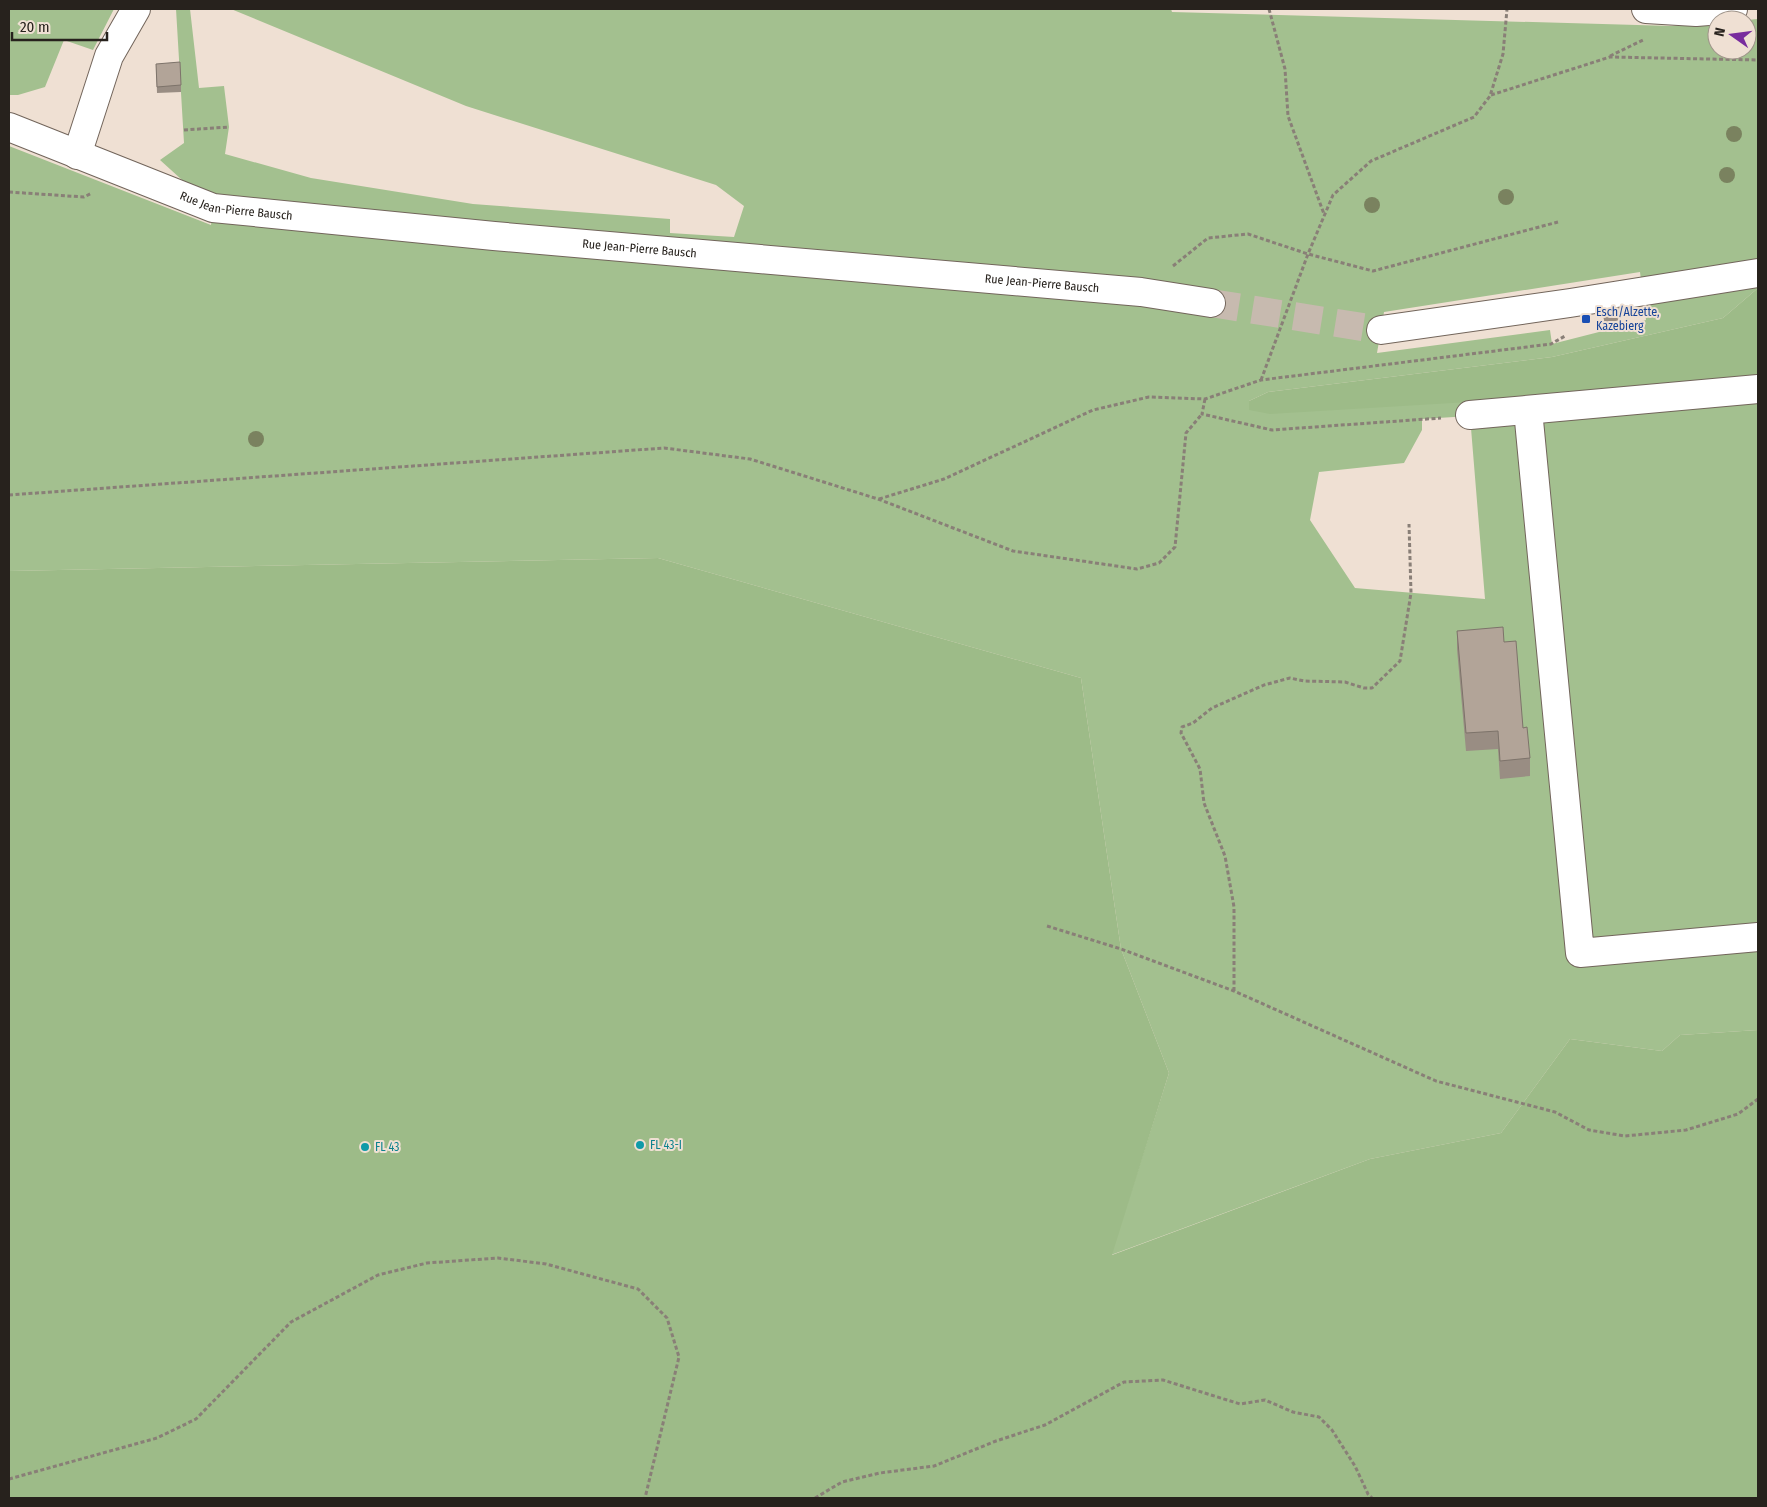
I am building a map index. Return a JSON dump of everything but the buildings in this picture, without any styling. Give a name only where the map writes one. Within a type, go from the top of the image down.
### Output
[{"type":"street","points":[[77,154],[110,56],[136,9]]},
{"type":"street","points":[[1646,9],[1696,12],[1733,9]]},
{"type":"street","name":"Rue Jean-Pierre Bausch","points":[[9,127],[214,208],[494,236],[1141,292],[1211,303]]},
{"type":"street","points":[[1381,330],[1570,303],[1758,273]]},
{"type":"street","points":[[1470,415],[1758,389]]},
{"type":"street","points":[[1528,410],[1580,953],[1758,937]]},
{"type":"path","points":[[1269,9],[1285,69],[1288,116],[1324,214]]},
{"type":"path","points":[[1262,380],[1308,254],[1333,195],[1371,161],[1474,117],[1490,96],[1504,54],[1507,9]]},
{"type":"path","points":[[1490,96],[1610,57],[1758,60]]},
{"type":"path","points":[[184,130],[229,127]]},
{"type":"path","points":[[9,192],[84,197],[103,187],[113,169]]},
{"type":"path","points":[[1141,292],[1208,238],[1248,234],[1308,254],[1374,271],[1558,222]]},
{"type":"path","points":[[878,499],[944,479],[1093,410],[1149,397],[1205,398],[1262,380],[1551,344]]},
{"type":"path","points":[[9,495],[664,448],[750,459],[878,499],[1014,551],[1137,569],[1159,563],[1175,547],[1186,433],[1202,414],[1205,398]]},
{"type":"path","points":[[1202,414],[1272,430],[1470,415]]},
{"type":"path","points":[[1234,991],[1234,907],[1225,856],[1204,803],[1200,769],[1181,732],[1182,726],[1193,723],[1212,708],[1256,689],[1290,678],[1304,681],[1345,682],[1364,688],[1372,688],[1400,661],[1411,593],[1408,524]]},
{"type":"path","points":[[1047,926],[1121,949],[1234,991],[1436,1082],[1555,1112],[1589,1130],[1626,1136],[1686,1130],[1738,1114],[1758,1099]]},
{"type":"path","points":[[9,1479],[157,1438],[196,1419],[291,1322],[378,1275],[427,1263],[498,1258],[546,1264],[638,1288],[667,1318],[679,1357],[645,1498]]},
{"type":"path","points":[[815,1498],[842,1482],[880,1472],[934,1466],[996,1441],[1045,1425],[1124,1382],[1163,1380],[1240,1404],[1265,1400],[1293,1412],[1319,1417],[1332,1430],[1355,1466],[1368,1494],[1372,1498]]},
{"type":"green space","points":[[9,9],[114,9],[93,50],[64,40],[45,87],[18,95],[9,95]]},
{"type":"green space","points":[[176,9],[190,9],[199,88],[224,86],[229,127],[225,154],[311,178],[473,204],[670,219],[670,233],[734,237],[744,206],[716,185],[466,106],[231,9],[1171,9],[1172,12],[1672,26],[1707,23],[1707,60],[1757,60],[1758,19],[1758,288],[1723,318],[1552,357],[1268,392],[1249,401],[1469,402],[1758,375],[1758,1030],[1680,1035],[1662,1051],[1570,1039],[1501,1133],[1370,1159],[1111,1255],[1169,1073],[1121,949],[1081,678],[658,558],[9,571],[9,146],[211,225],[213,208],[160,160],[184,143]],"holes":[[[1640,272],[1646,320],[1552,344],[1550,330],[1377,353],[1384,312]],[[1470,416],[1485,599],[1355,588],[1310,520],[1319,472],[1404,463],[1422,430],[1422,419]]]},
{"type":"green space","points":[[1758,288],[1758,375],[1469,402],[1270,414],[1249,410],[1249,401],[1268,392],[1552,357],[1723,318]]},
{"type":"green space","points":[[658,558],[1081,678],[1121,949],[1169,1073],[1112,1255],[1370,1159],[1501,1133],[1570,1039],[1662,1051],[1680,1035],[1758,1030],[1758,1498],[9,1498],[9,571]]},
{"type":"tunnel","points":[[1211,303],[1381,330]]},
{"type":"place","name":"Esch/Alzette, Kazebierg","points":[[1586,319]]},
{"type":"place","name":"FL 43-I","points":[[640,1145]]},
{"type":"place","name":"FL 43","points":[[365,1147]]}]
